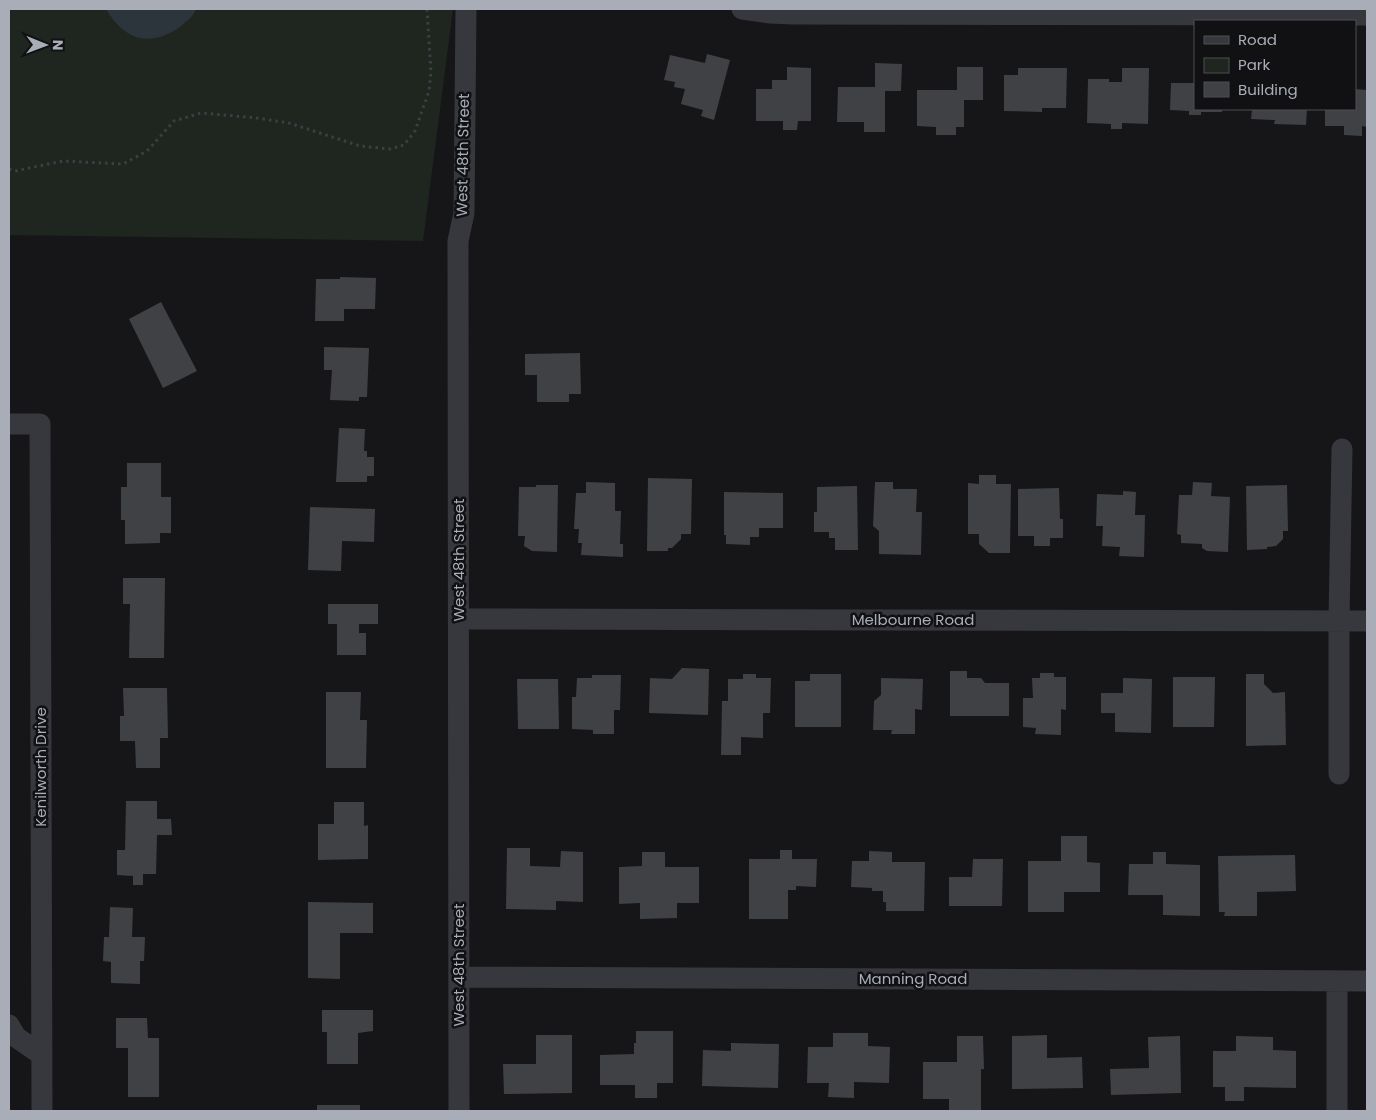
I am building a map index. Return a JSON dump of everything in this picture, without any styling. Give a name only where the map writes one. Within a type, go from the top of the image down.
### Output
[{"type":"street","name":"West 48th Street","points":[[459,1111],[458,241],[464,213],[466,9]]},
{"type":"street","points":[[742,9],[794,14],[1230,12],[1367,15]]},
{"type":"street","name":"Kenilworth Drive","points":[[9,424],[40,424],[42,1111]]},
{"type":"street","points":[[1339,774],[1342,449]]},
{"type":"street","name":"Melbourne Road","points":[[459,619],[1367,621]]},
{"type":"street","name":"Manning Road","points":[[459,977],[1367,980]]},
{"type":"street","points":[[1337,980],[1337,1111]]},
{"type":"street","points":[[9,1025],[16,1037],[42,1055]]},
{"type":"path","points":[[9,169],[15,171],[63,161],[123,164],[146,151],[174,121],[201,113],[289,123],[360,146],[390,149],[404,145],[416,131],[429,91],[431,72],[426,9]]},
{"type":"green space","points":[[9,9],[453,9],[423,241],[9,235]]},
{"type":"shaded area","points":[[106,9],[196,9],[190,19],[176,30],[151,39],[128,33],[116,23]]},
{"type":"building","points":[[707,54],[730,60],[714,120],[701,116],[703,110],[681,104],[685,89],[674,87],[675,82],[664,80],[670,55],[705,63]]},
{"type":"building","points":[[875,63],[902,64],[901,91],[885,91],[885,132],[864,132],[864,122],[837,122],[838,87],[875,87]]},
{"type":"building","points":[[787,67],[811,68],[811,121],[798,121],[797,130],[783,130],[783,121],[756,121],[756,89],[772,89],[772,80],[787,80]]},
{"type":"building","points":[[957,67],[983,67],[983,100],[964,100],[964,127],[956,127],[956,135],[936,135],[936,127],[917,126],[917,90],[957,90]]},
{"type":"building","points":[[1018,68],[1067,68],[1066,108],[1042,108],[1042,112],[1004,111],[1004,75],[1018,75]]},
{"type":"building","points":[[1122,68],[1149,68],[1148,124],[1122,123],[1122,129],[1111,129],[1111,124],[1087,123],[1088,79],[1109,79],[1109,82],[1122,82]]},
{"type":"building","points":[[1171,83],[1194,83],[1194,110],[1222,110],[1222,112],[1201,112],[1201,115],[1189,115],[1189,111],[1170,110]]},
{"type":"building","points":[[1356,89],[1367,90],[1367,127],[1362,126],[1362,136],[1344,135],[1344,126],[1325,126],[1325,110],[1356,110]]},
{"type":"building","points":[[1252,110],[1307,110],[1306,125],[1274,124],[1275,120],[1251,119]]},
{"type":"building","points":[[340,277],[376,278],[375,309],[344,309],[344,321],[315,321],[316,279],[340,279]]},
{"type":"building","points":[[161,302],[197,371],[163,388],[129,319]]},
{"type":"building","points":[[324,347],[369,348],[367,397],[359,397],[359,401],[330,400],[332,370],[324,370]]},
{"type":"building","points":[[580,353],[581,394],[569,394],[569,402],[537,402],[537,375],[525,375],[525,354]]},
{"type":"building","points":[[339,428],[365,429],[364,451],[367,451],[367,457],[374,457],[374,476],[367,476],[367,482],[336,482]]},
{"type":"building","points":[[127,463],[161,463],[161,497],[171,497],[171,533],[160,533],[160,543],[125,544],[125,520],[121,520],[121,487],[127,487]]},
{"type":"building","points":[[979,475],[996,475],[996,484],[1011,484],[1010,553],[989,553],[979,544],[979,534],[968,534],[968,483],[979,484]]},
{"type":"building","points":[[648,478],[692,479],[691,534],[681,534],[681,539],[672,548],[668,548],[668,551],[647,551]]},
{"type":"building","points":[[586,482],[615,483],[615,511],[621,511],[620,544],[623,544],[623,557],[581,555],[582,543],[578,543],[579,529],[574,529],[576,493],[586,493]]},
{"type":"building","points":[[875,482],[893,482],[893,489],[917,489],[916,512],[922,512],[921,555],[879,554],[879,531],[873,526]]},
{"type":"building","points":[[1193,482],[1212,483],[1211,496],[1230,497],[1228,552],[1207,551],[1202,548],[1202,544],[1181,543],[1181,535],[1177,534],[1179,495],[1192,495]]},
{"type":"building","points":[[536,485],[558,485],[557,552],[532,551],[524,546],[525,536],[518,536],[519,487],[536,487]]},
{"type":"building","points":[[1287,485],[1288,531],[1283,531],[1283,539],[1276,546],[1267,547],[1267,549],[1247,550],[1246,486]]},
{"type":"building","points":[[857,486],[858,550],[835,550],[835,538],[829,538],[829,532],[814,532],[814,512],[817,512],[817,487]]},
{"type":"building","points":[[1059,488],[1060,519],[1063,519],[1063,538],[1050,538],[1050,546],[1034,546],[1034,536],[1018,536],[1018,489]]},
{"type":"building","points":[[1123,491],[1136,492],[1135,515],[1145,515],[1144,557],[1119,556],[1120,547],[1102,546],[1103,526],[1096,526],[1097,494],[1123,495]]},
{"type":"building","points":[[724,492],[783,493],[783,528],[759,528],[759,537],[750,537],[750,545],[726,544],[726,535],[724,535]]},
{"type":"building","points":[[310,507],[375,509],[374,542],[342,541],[341,571],[308,570]]},
{"type":"building","points":[[123,578],[165,578],[164,658],[129,658],[130,604],[123,604]]},
{"type":"building","points":[[328,604],[378,604],[378,624],[359,624],[359,633],[366,633],[366,655],[337,655],[337,624],[328,624]]},
{"type":"building","points":[[682,668],[709,669],[708,715],[649,713],[650,678],[672,679]]},
{"type":"building","points":[[950,671],[967,671],[967,678],[981,678],[985,683],[1009,683],[1009,716],[950,716]]},
{"type":"building","points":[[1040,673],[1054,673],[1054,677],[1066,677],[1066,710],[1061,709],[1061,735],[1035,734],[1036,728],[1023,727],[1023,698],[1033,698],[1032,678],[1040,678]]},
{"type":"building","points":[[743,674],[756,674],[756,678],[771,678],[770,713],[763,713],[763,738],[741,737],[741,755],[721,755],[722,701],[728,701],[728,679],[743,679]]},
{"type":"building","points":[[810,674],[841,674],[841,727],[795,727],[795,681],[810,681]]},
{"type":"building","points":[[1246,674],[1264,674],[1264,684],[1273,693],[1285,692],[1286,745],[1246,746]]},
{"type":"building","points":[[592,675],[621,675],[620,710],[614,710],[614,734],[593,734],[593,730],[572,729],[572,697],[576,697],[577,678],[592,678]]},
{"type":"building","points":[[1173,677],[1215,677],[1214,727],[1173,727]]},
{"type":"building","points":[[881,678],[923,679],[922,710],[915,709],[915,734],[891,734],[892,730],[873,730],[874,701],[881,695]]},
{"type":"building","points":[[1123,678],[1152,679],[1151,733],[1115,732],[1115,713],[1101,713],[1101,693],[1123,693]]},
{"type":"building","points":[[517,679],[558,679],[559,729],[518,729]]},
{"type":"building","points":[[123,688],[167,688],[168,738],[160,738],[160,768],[136,768],[135,741],[120,741],[120,716],[124,716]]},
{"type":"building","points":[[326,692],[361,692],[360,720],[367,720],[366,768],[326,768]]},
{"type":"building","points":[[126,801],[157,801],[157,819],[171,819],[172,835],[157,835],[156,874],[143,874],[143,885],[133,885],[133,876],[117,875],[117,850],[125,850]]},
{"type":"building","points":[[334,802],[364,802],[364,826],[368,825],[368,859],[318,860],[318,824],[334,824]]},
{"type":"building","points":[[1061,836],[1087,836],[1087,862],[1100,863],[1100,892],[1064,892],[1064,912],[1028,912],[1028,861],[1061,861]]},
{"type":"building","points":[[507,848],[530,848],[530,866],[560,867],[561,851],[583,852],[583,902],[556,901],[556,910],[506,909]]},
{"type":"building","points":[[780,850],[792,850],[792,859],[817,859],[816,887],[796,886],[796,890],[788,890],[788,919],[749,919],[749,859],[780,859]]},
{"type":"building","points":[[869,851],[892,852],[892,862],[925,862],[924,911],[886,911],[886,902],[883,902],[883,891],[872,891],[872,888],[851,887],[852,861],[869,861]]},
{"type":"building","points":[[642,852],[665,852],[665,867],[699,867],[699,903],[677,903],[677,918],[640,919],[640,903],[619,904],[619,867],[642,866]]},
{"type":"building","points":[[1153,852],[1166,852],[1166,864],[1200,865],[1200,916],[1163,915],[1163,895],[1128,895],[1129,864],[1153,864]]},
{"type":"building","points":[[1295,855],[1296,891],[1257,892],[1257,916],[1224,916],[1225,912],[1219,912],[1218,856]]},
{"type":"building","points":[[973,859],[1003,859],[1002,906],[949,906],[949,877],[972,877]]},
{"type":"building","points":[[308,902],[373,903],[373,933],[340,933],[340,979],[308,978]]},
{"type":"building","points":[[110,907],[133,908],[132,937],[145,937],[144,961],[140,961],[140,984],[111,983],[111,962],[103,961],[104,937],[109,937]]},
{"type":"building","points":[[322,1010],[373,1010],[373,1031],[358,1033],[358,1064],[327,1064],[327,1032],[322,1032]]},
{"type":"building","points":[[116,1018],[147,1018],[148,1038],[159,1038],[159,1097],[128,1097],[128,1048],[116,1048]]},
{"type":"building","points":[[636,1031],[673,1031],[673,1083],[657,1083],[657,1098],[635,1098],[635,1085],[600,1085],[600,1055],[634,1054]]},
{"type":"building","points":[[833,1033],[868,1033],[868,1046],[890,1047],[889,1083],[854,1082],[854,1098],[828,1097],[829,1083],[807,1083],[808,1047],[833,1047]]},
{"type":"building","points":[[536,1035],[572,1035],[572,1093],[504,1094],[503,1064],[536,1064]]},
{"type":"building","points":[[1047,1035],[1047,1058],[1082,1057],[1083,1088],[1012,1089],[1012,1036]]},
{"type":"building","points":[[957,1036],[983,1036],[984,1069],[981,1069],[981,1111],[949,1111],[949,1099],[923,1099],[923,1062],[957,1062]]},
{"type":"building","points":[[1180,1036],[1181,1093],[1111,1095],[1110,1069],[1149,1068],[1148,1037]]},
{"type":"building","points":[[1236,1036],[1273,1037],[1273,1050],[1296,1051],[1296,1088],[1244,1087],[1244,1101],[1225,1101],[1225,1087],[1213,1087],[1213,1051],[1236,1051]]},
{"type":"building","points":[[731,1043],[779,1044],[778,1088],[702,1086],[703,1050],[731,1051]]},
{"type":"building","points":[[317,1105],[360,1105],[360,1111],[317,1111]]}]
